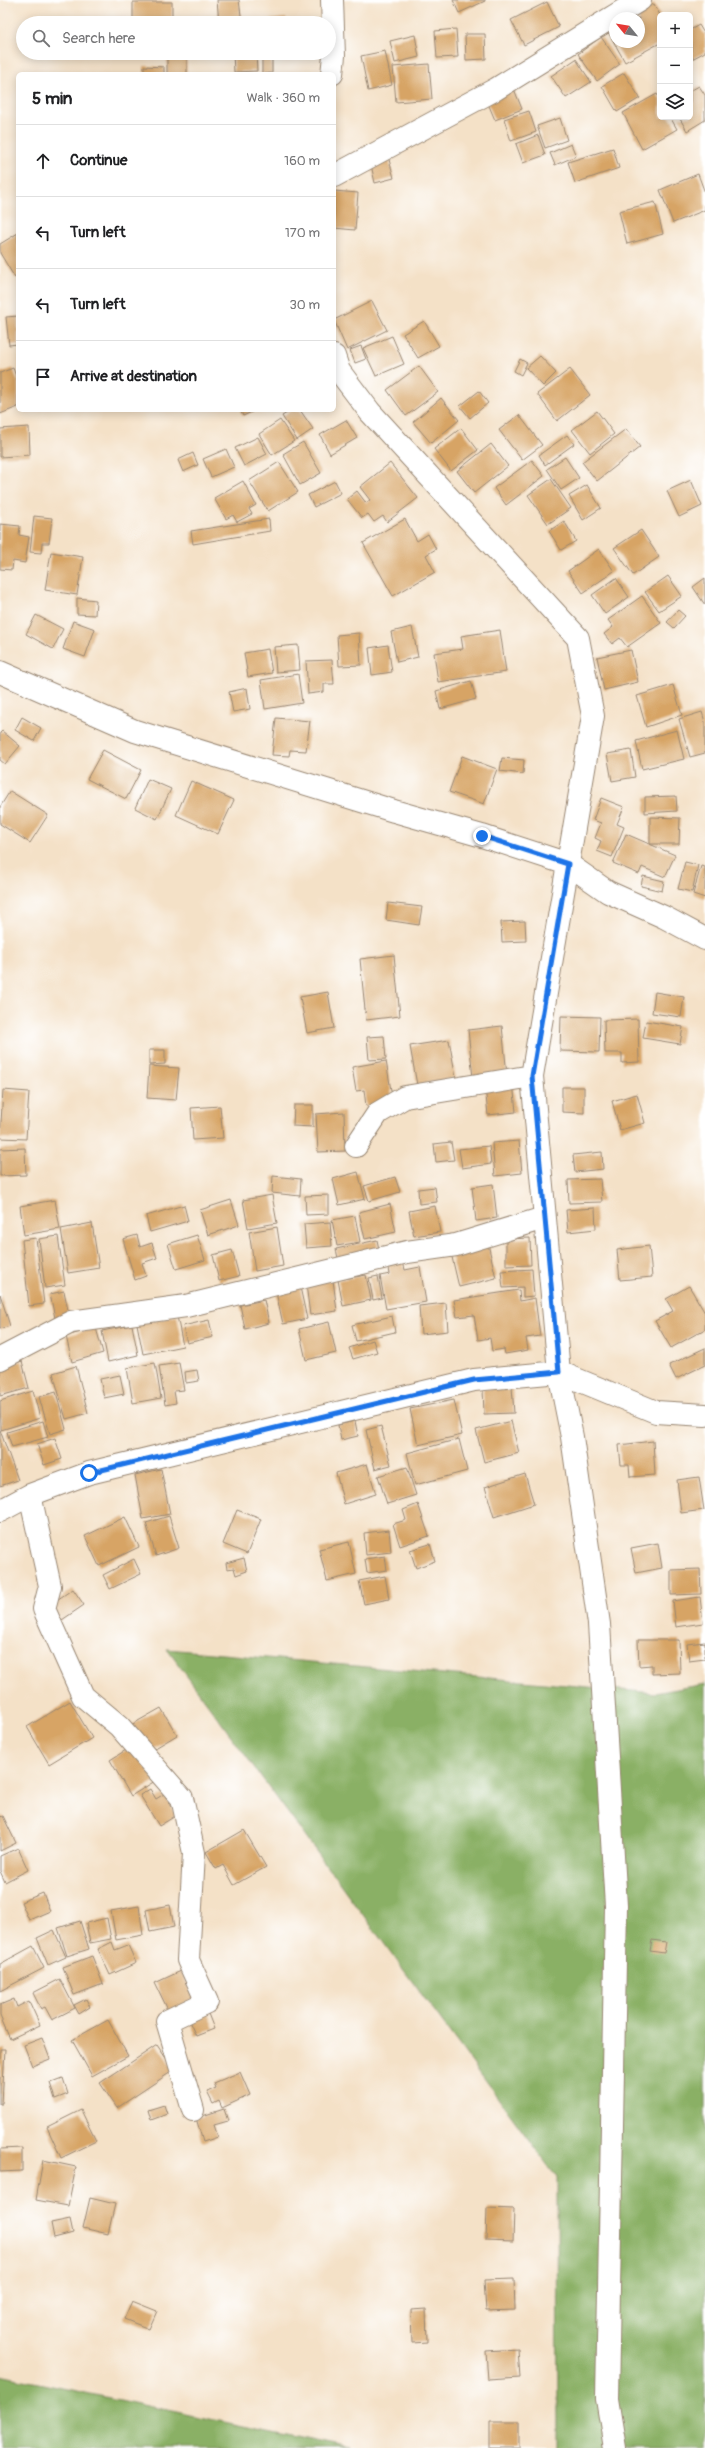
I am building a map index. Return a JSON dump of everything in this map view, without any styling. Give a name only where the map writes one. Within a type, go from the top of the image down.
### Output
[{"type":"street","points":[[332,0],[333,16]]},
{"type":"street","points":[[336,175],[496,89],[640,0]]},
{"type":"street","points":[[332,72],[334,60]]},
{"type":"street","points":[[336,362],[339,371],[370,412],[578,638],[592,716],[532,1076],[559,1372],[572,1437],[600,1624],[616,1906],[607,2400],[616,2448]]},
{"type":"street","points":[[0,672],[135,731],[394,811],[482,836],[568,864],[608,892],[705,939]]},
{"type":"street","points":[[356,1146],[378,1113],[405,1097],[532,1076]]},
{"type":"street","points":[[0,1359],[71,1322],[186,1306],[407,1252],[456,1245],[544,1218]]},
{"type":"street","points":[[0,1511],[30,1495],[89,1473],[474,1380],[559,1372],[656,1412],[705,1416]]},
{"type":"street","points":[[30,1495],[50,1586],[44,1609],[83,1696],[119,1726],[182,1798],[194,1853],[188,1960],[207,2002],[167,2021],[193,2110]]},
{"type":"green space","points":[[167,1649],[655,1693],[705,1684],[705,2448],[558,2448],[557,2178]]},
{"type":"green space","points":[[0,2375],[348,2448],[0,2448]]},
{"type":"building","points":[[217,0],[239,0],[241,16],[218,16]]},
{"type":"building","points":[[453,0],[485,0],[485,1],[459,13]]},
{"type":"building","points":[[133,2],[172,2],[172,16],[133,16]]},
{"type":"building","points":[[547,2],[559,27],[524,45],[511,20]]},
{"type":"building","points":[[654,4],[658,12],[657,12],[657,45],[625,62],[617,48],[645,48],[645,12],[639,12]]},
{"type":"building","points":[[699,25],[705,35],[705,52],[693,58],[693,48],[693,28]]},
{"type":"building","points":[[456,29],[458,57],[437,58],[435,31]]},
{"type":"building","points":[[465,34],[485,34],[486,59],[466,60]]},
{"type":"building","points":[[415,35],[419,57],[395,63],[390,41]]},
{"type":"building","points":[[601,37],[620,64],[597,81],[578,54]]},
{"type":"building","points":[[385,51],[392,85],[368,91],[361,56]]},
{"type":"building","points":[[576,59],[591,82],[566,98],[551,76]]},
{"type":"building","points":[[167,60],[187,60],[187,72],[167,72]]},
{"type":"building","points":[[233,60],[256,60],[257,71],[234,72]]},
{"type":"building","points":[[262,60],[272,60],[272,72],[262,72]]},
{"type":"building","points":[[429,64],[432,99],[396,102],[393,67]]},
{"type":"building","points":[[144,66],[164,67],[164,72],[144,72]]},
{"type":"building","points":[[624,73],[640,98],[617,112],[602,86]]},
{"type":"building","points":[[699,86],[705,95],[705,120],[687,131],[681,120],[693,120],[693,89]]},
{"type":"building","points":[[514,89],[522,109],[495,120],[487,101]]},
{"type":"building","points":[[657,94],[657,120],[672,120],[677,129],[642,149],[623,113]]},
{"type":"building","points":[[529,111],[536,132],[511,141],[504,119]]},
{"type":"building","points":[[560,118],[567,140],[545,148],[537,126]]},
{"type":"building","points":[[538,135],[545,155],[523,163],[516,144]]},
{"type":"building","points":[[571,144],[576,156],[555,165],[550,153]]},
{"type":"building","points":[[613,148],[619,168],[575,183],[568,162]]},
{"type":"building","points":[[388,156],[394,178],[375,183],[370,160]]},
{"type":"building","points":[[698,174],[705,193],[705,210],[673,223],[660,190]]},
{"type":"building","points":[[336,191],[358,193],[355,230],[336,228]]},
{"type":"building","points":[[655,202],[663,234],[627,244],[619,211]]},
{"type":"building","points":[[16,234],[16,278],[0,253],[0,244]]},
{"type":"building","points":[[372,301],[387,330],[347,350],[336,325],[336,319]]},
{"type":"building","points":[[16,316],[16,344],[9,345],[6,317]]},
{"type":"building","points":[[424,321],[439,346],[418,358],[403,334]]},
{"type":"building","points":[[392,336],[404,364],[376,376],[363,348]]},
{"type":"building","points":[[361,346],[366,359],[355,363],[350,350]]},
{"type":"building","points":[[540,356],[556,373],[543,386],[526,368]]},
{"type":"building","points":[[520,359],[527,363],[521,375],[514,371]]},
{"type":"building","points":[[419,366],[438,392],[406,416],[387,390]]},
{"type":"building","points":[[13,368],[16,376],[16,408],[0,414],[0,373]]},
{"type":"building","points":[[570,369],[590,395],[557,421],[537,394]]},
{"type":"building","points":[[479,391],[488,403],[470,418],[460,406]]},
{"type":"building","points":[[441,398],[459,420],[431,443],[413,422]]},
{"type":"building","points":[[597,411],[614,434],[590,453],[572,430]]},
{"type":"building","points":[[241,412],[252,412],[243,416]]},
{"type":"building","points":[[289,412],[301,412],[313,429],[297,440],[282,416]]},
{"type":"building","points":[[519,415],[542,445],[522,460],[499,430]]},
{"type":"building","points":[[280,420],[294,441],[272,455],[259,434]]},
{"type":"building","points":[[346,420],[357,438],[330,454],[320,435]]},
{"type":"building","points":[[29,427],[30,455],[0,457],[0,429]]},
{"type":"building","points":[[461,428],[478,450],[451,471],[434,449]]},
{"type":"building","points":[[626,429],[640,447],[597,481],[582,462]]},
{"type":"building","points":[[567,435],[574,444],[545,465],[539,455]]},
{"type":"building","points":[[258,437],[267,454],[244,466],[235,448]]},
{"type":"building","points":[[303,442],[321,473],[300,485],[283,454]]},
{"type":"building","points":[[491,444],[508,466],[474,493],[457,471]]},
{"type":"building","points":[[226,449],[234,467],[211,477],[203,459]]},
{"type":"building","points":[[193,453],[198,465],[183,472],[178,460]]},
{"type":"building","points":[[565,457],[579,478],[561,490],[547,469]]},
{"type":"building","points":[[532,460],[544,476],[506,505],[494,488]]},
{"type":"building","points":[[279,462],[298,492],[268,511],[249,481]]},
{"type":"building","points":[[390,463],[418,498],[387,522],[383,516],[374,522],[368,514],[362,518],[347,499],[357,491],[366,503],[370,500],[360,487]]},
{"type":"building","points":[[551,479],[571,508],[548,524],[528,495]]},
{"type":"building","points":[[691,480],[702,506],[679,517],[667,491]]},
{"type":"building","points":[[243,481],[256,505],[249,509],[252,514],[237,522],[233,515],[226,519],[214,498]]},
{"type":"building","points":[[335,481],[341,493],[314,507],[308,495]]},
{"type":"building","points":[[587,485],[601,508],[583,520],[569,496]]},
{"type":"building","points":[[34,516],[52,518],[49,543],[42,543],[41,553],[30,552]]},
{"type":"building","points":[[269,519],[270,531],[193,544],[191,531]]},
{"type":"building","points":[[405,519],[417,541],[428,534],[436,549],[426,555],[435,572],[393,596],[363,543]]},
{"type":"building","points":[[564,521],[576,541],[561,550],[549,531]]},
{"type":"building","points":[[0,524],[20,526],[19,535],[29,537],[25,563],[13,561],[12,570],[0,569]]},
{"type":"building","points":[[641,530],[659,557],[633,575],[614,548]]},
{"type":"building","points":[[599,549],[614,571],[583,593],[568,571]]},
{"type":"building","points":[[51,552],[83,557],[77,595],[45,590]]},
{"type":"building","points":[[668,576],[682,596],[659,611],[645,592]]},
{"type":"building","points":[[616,578],[629,597],[605,614],[592,595]]},
{"type":"building","points":[[705,578],[705,605],[693,587]]},
{"type":"building","points":[[642,596],[661,623],[627,647],[620,638],[612,644],[604,634],[613,627],[608,620]]},
{"type":"building","points":[[77,598],[96,600],[95,615],[77,614]]},
{"type":"building","points":[[678,610],[685,616],[674,628],[667,622]]},
{"type":"building","points":[[36,615],[63,629],[53,649],[26,634]]},
{"type":"building","points":[[73,621],[95,629],[85,657],[63,649]]},
{"type":"building","points":[[412,627],[418,657],[397,662],[391,632]]},
{"type":"building","points":[[500,630],[506,672],[438,682],[434,653],[463,649],[461,636]]},
{"type":"building","points":[[359,633],[361,665],[339,666],[337,635]]},
{"type":"building","points":[[298,645],[300,670],[276,672],[274,647]]},
{"type":"building","points":[[388,645],[392,672],[372,675],[369,648]]},
{"type":"building","points":[[268,649],[272,673],[248,677],[244,653]]},
{"type":"building","points":[[631,650],[638,682],[604,690],[597,657]]},
{"type":"building","points":[[332,660],[334,684],[324,684],[324,692],[308,694],[306,661]]},
{"type":"building","points":[[298,674],[302,703],[265,709],[261,680]]},
{"type":"building","points":[[471,681],[476,699],[440,709],[436,691]]},
{"type":"building","points":[[673,685],[682,715],[646,727],[637,696]]},
{"type":"building","points":[[247,688],[250,709],[233,712],[229,692]]},
{"type":"building","points":[[702,712],[705,722],[705,753],[690,757],[679,719]]},
{"type":"building","points":[[22,717],[41,728],[34,741],[15,730]]},
{"type":"building","points":[[276,718],[310,721],[306,751],[290,750],[289,756],[272,755]]},
{"type":"building","points":[[677,730],[684,759],[642,769],[636,741]]},
{"type":"building","points":[[2,731],[20,746],[5,764],[0,760],[0,733]]},
{"type":"building","points":[[103,750],[141,770],[126,799],[87,779]]},
{"type":"building","points":[[631,750],[635,777],[612,781],[607,754]]},
{"type":"building","points":[[462,756],[497,769],[484,804],[449,792]]},
{"type":"building","points":[[502,758],[524,760],[523,774],[500,771]]},
{"type":"building","points":[[148,779],[171,789],[157,819],[135,808]]},
{"type":"building","points":[[191,781],[234,800],[218,834],[176,815]]},
{"type":"building","points":[[10,791],[48,815],[30,843],[0,824],[0,807]]},
{"type":"building","points":[[676,796],[677,811],[645,813],[645,797]]},
{"type":"building","points":[[601,798],[624,807],[617,824],[624,827],[612,857],[597,851],[601,841],[595,838],[601,823],[593,820]]},
{"type":"building","points":[[650,817],[680,818],[679,844],[650,844]]},
{"type":"building","points":[[626,834],[675,855],[665,877],[642,867],[639,874],[613,863]]},
{"type":"building","points":[[685,862],[698,865],[692,892],[678,889]]},
{"type":"building","points":[[701,866],[705,867],[705,898],[693,894]]},
{"type":"building","points":[[643,876],[664,881],[662,891],[641,886]]},
{"type":"building","points":[[388,903],[422,907],[419,925],[386,920]]},
{"type":"building","points":[[525,921],[526,941],[502,942],[501,922]]},
{"type":"building","points":[[394,955],[400,1016],[366,1020],[360,959]]},
{"type":"building","points":[[328,992],[334,1028],[307,1033],[300,997]]},
{"type":"building","points":[[655,992],[684,997],[681,1017],[652,1013]]},
{"type":"building","points":[[561,1016],[600,1017],[599,1052],[560,1051]]},
{"type":"building","points":[[638,1019],[639,1062],[622,1063],[622,1053],[605,1053],[604,1020]]},
{"type":"building","points":[[646,1021],[683,1027],[680,1044],[643,1038]]},
{"type":"building","points":[[502,1026],[507,1075],[473,1078],[468,1030]]},
{"type":"building","points":[[384,1036],[386,1059],[369,1060],[367,1037]]},
{"type":"building","points":[[449,1040],[456,1078],[417,1085],[410,1046]]},
{"type":"building","points":[[149,1050],[165,1050],[165,1064],[149,1065]]},
{"type":"building","points":[[386,1061],[393,1102],[366,1106],[364,1090],[356,1091],[352,1067]]},
{"type":"building","points":[[149,1066],[179,1068],[176,1100],[147,1098]]},
{"type":"building","points":[[513,1082],[516,1112],[488,1115],[485,1086]]},
{"type":"building","points":[[562,1087],[584,1087],[584,1113],[562,1112]]},
{"type":"building","points":[[3,1090],[29,1092],[26,1139],[0,1138]]},
{"type":"building","points":[[637,1094],[645,1123],[620,1130],[612,1101]]},
{"type":"building","points":[[294,1105],[313,1105],[313,1127],[293,1126]]},
{"type":"building","points":[[220,1106],[223,1138],[193,1140],[191,1108]]},
{"type":"building","points":[[344,1112],[345,1151],[318,1152],[316,1114]]},
{"type":"building","points":[[519,1141],[522,1173],[495,1176],[492,1143]]},
{"type":"building","points":[[451,1142],[454,1160],[436,1162],[434,1144]]},
{"type":"building","points":[[489,1146],[491,1164],[462,1168],[459,1149]]},
{"type":"building","points":[[25,1148],[26,1175],[0,1176],[0,1149]]},
{"type":"building","points":[[602,1152],[603,1169],[575,1172],[573,1155]]},
{"type":"building","points":[[358,1172],[365,1199],[339,1205],[333,1179]]},
{"type":"building","points":[[273,1176],[301,1179],[300,1196],[272,1193]]},
{"type":"building","points":[[395,1177],[400,1192],[369,1201],[364,1186]]},
{"type":"building","points":[[600,1179],[602,1202],[569,1203],[568,1180]]},
{"type":"building","points":[[493,1184],[497,1218],[476,1221],[472,1187]]},
{"type":"building","points":[[435,1187],[437,1202],[419,1204],[418,1189]]},
{"type":"building","points":[[272,1195],[277,1223],[248,1228],[243,1200]]},
{"type":"building","points":[[329,1195],[329,1214],[306,1215],[305,1196]]},
{"type":"building","points":[[55,1200],[60,1229],[24,1235],[20,1206]]},
{"type":"building","points":[[231,1200],[239,1225],[208,1235],[200,1210]]},
{"type":"building","points":[[390,1204],[396,1232],[365,1239],[359,1212]]},
{"type":"building","points":[[184,1205],[188,1221],[150,1232],[146,1216]]},
{"type":"building","points":[[435,1206],[440,1232],[414,1236],[409,1211]]},
{"type":"building","points":[[595,1208],[596,1229],[568,1232],[566,1210]]},
{"type":"building","points":[[355,1216],[360,1242],[337,1246],[332,1220]]},
{"type":"building","points":[[330,1222],[332,1246],[306,1248],[304,1224]]},
{"type":"building","points":[[92,1223],[99,1268],[68,1273],[61,1229]]},
{"type":"building","points":[[277,1227],[283,1266],[255,1271],[249,1232]]},
{"type":"building","points":[[137,1235],[140,1247],[152,1243],[157,1258],[142,1263],[146,1276],[135,1280],[123,1239]]},
{"type":"building","points":[[197,1235],[205,1260],[176,1269],[168,1244]]},
{"type":"building","points":[[58,1236],[65,1285],[45,1288],[39,1239]]},
{"type":"building","points":[[36,1238],[44,1304],[29,1306],[22,1240]]},
{"type":"building","points":[[530,1238],[531,1265],[506,1266],[506,1239]]},
{"type":"building","points":[[377,1240],[380,1254],[339,1263],[336,1249]]},
{"type":"building","points":[[488,1244],[496,1278],[459,1287],[451,1253]]},
{"type":"building","points":[[649,1246],[652,1277],[620,1280],[617,1250]]},
{"type":"building","points":[[232,1250],[239,1276],[219,1281],[213,1255]]},
{"type":"building","points":[[403,1261],[405,1270],[420,1267],[426,1302],[386,1309],[380,1276],[390,1274],[388,1263]]},
{"type":"building","points":[[532,1269],[534,1296],[523,1297],[523,1287],[503,1288],[501,1271]]},
{"type":"building","points":[[366,1275],[371,1300],[343,1306],[338,1280]]},
{"type":"building","points":[[378,1276],[382,1298],[373,1300],[369,1278]]},
{"type":"building","points":[[333,1280],[337,1311],[310,1315],[306,1284]]},
{"type":"building","points":[[689,1286],[705,1313],[705,1329],[671,1348],[655,1321],[673,1311],[666,1299]]},
{"type":"building","points":[[300,1287],[307,1319],[283,1324],[276,1292]]},
{"type":"building","points":[[519,1290],[520,1301],[535,1298],[540,1336],[526,1338],[528,1350],[505,1354],[504,1349],[492,1351],[490,1338],[478,1340],[474,1315],[457,1317],[454,1300]]},
{"type":"building","points":[[64,1291],[69,1315],[55,1318],[50,1294]]},
{"type":"building","points":[[0,1294],[10,1326],[0,1329]]},
{"type":"building","points":[[264,1300],[269,1323],[245,1329],[240,1305]]},
{"type":"building","points":[[446,1303],[448,1331],[421,1334],[419,1306]]},
{"type":"building","points":[[177,1316],[183,1346],[143,1354],[137,1324]]},
{"type":"building","points":[[392,1316],[395,1332],[356,1341],[352,1325]]},
{"type":"building","points":[[209,1320],[213,1337],[187,1343],[183,1326]]},
{"type":"building","points":[[329,1322],[336,1353],[306,1360],[299,1329]]},
{"type":"building","points":[[132,1325],[138,1355],[108,1362],[102,1331]]},
{"type":"building","points":[[96,1328],[103,1353],[72,1362],[66,1336]]},
{"type":"building","points":[[373,1340],[377,1352],[353,1359],[349,1348]]},
{"type":"building","points":[[705,1348],[705,1365],[676,1379],[669,1365]]},
{"type":"building","points":[[22,1361],[29,1388],[0,1396],[0,1367]]},
{"type":"building","points":[[155,1363],[161,1398],[133,1403],[127,1368]]},
{"type":"building","points":[[179,1363],[184,1390],[174,1391],[176,1403],[165,1405],[159,1366]]},
{"type":"building","points":[[76,1366],[88,1413],[66,1419],[53,1373]]},
{"type":"building","points":[[197,1370],[199,1381],[186,1383],[185,1372]]},
{"type":"building","points":[[120,1375],[124,1394],[104,1398],[100,1379]]},
{"type":"building","points":[[512,1387],[514,1413],[484,1414],[483,1389]]},
{"type":"building","points":[[33,1391],[40,1418],[1,1430],[0,1401]]},
{"type":"building","points":[[56,1392],[66,1429],[50,1434],[39,1397]]},
{"type":"building","points":[[454,1400],[462,1435],[418,1445],[410,1409]]},
{"type":"building","points":[[43,1421],[48,1437],[12,1447],[7,1432]]},
{"type":"building","points":[[355,1421],[358,1436],[341,1440],[338,1425]]},
{"type":"building","points":[[511,1421],[519,1453],[484,1462],[476,1430]]},
{"type":"building","points":[[381,1426],[391,1465],[375,1469],[366,1430]]},
{"type":"building","points":[[0,1430],[18,1480],[0,1486]]},
{"type":"building","points":[[55,1438],[62,1459],[44,1465],[37,1444]]},
{"type":"building","points":[[459,1439],[467,1471],[415,1485],[407,1453]]},
{"type":"building","points":[[653,1441],[655,1475],[630,1477],[629,1465],[621,1465],[619,1445]]},
{"type":"building","points":[[367,1464],[376,1494],[344,1504],[336,1473]]},
{"type":"building","points":[[407,1467],[416,1495],[387,1504],[378,1476]]},
{"type":"building","points":[[161,1469],[170,1514],[143,1519],[135,1475]]},
{"type":"building","points":[[525,1474],[534,1504],[494,1517],[485,1487]]},
{"type":"building","points":[[699,1477],[704,1510],[681,1513],[677,1480]]},
{"type":"building","points":[[418,1504],[429,1536],[400,1546],[393,1524],[406,1520],[403,1510]]},
{"type":"building","points":[[237,1510],[261,1519],[247,1554],[223,1544]]},
{"type":"building","points":[[169,1516],[179,1548],[156,1556],[146,1523]]},
{"type":"building","points":[[125,1517],[139,1547],[99,1566],[85,1536]]},
{"type":"building","points":[[389,1530],[391,1552],[366,1555],[364,1533]]},
{"type":"building","points":[[349,1542],[356,1574],[327,1581],[319,1549]]},
{"type":"building","points":[[658,1543],[662,1568],[636,1573],[631,1548]]},
{"type":"building","points":[[430,1544],[435,1561],[416,1568],[410,1550]]},
{"type":"building","points":[[385,1556],[387,1570],[367,1573],[365,1559]]},
{"type":"building","points":[[244,1558],[247,1571],[236,1575],[234,1568],[227,1569],[226,1563]]},
{"type":"building","points":[[134,1559],[141,1574],[110,1589],[103,1575]]},
{"type":"building","points":[[700,1569],[701,1594],[671,1595],[671,1570]]},
{"type":"building","points":[[385,1576],[389,1599],[364,1604],[359,1581]]},
{"type":"building","points":[[73,1589],[84,1605],[59,1622],[48,1606]]},
{"type":"building","points":[[700,1597],[703,1623],[676,1627],[673,1601]]},
{"type":"building","points":[[638,1640],[679,1640],[680,1673],[652,1674],[652,1665],[639,1666]]},
{"type":"building","points":[[705,1642],[705,1659],[689,1661],[687,1644]]},
{"type":"building","points":[[70,1701],[92,1738],[49,1764],[27,1727]]},
{"type":"building","points":[[161,1708],[177,1735],[152,1750],[131,1725]]},
{"type":"building","points":[[134,1745],[155,1781],[131,1796],[110,1760]]},
{"type":"building","points":[[150,1789],[156,1799],[164,1794],[177,1815],[159,1826],[140,1795]]},
{"type":"building","points":[[3,1816],[16,1843],[0,1851],[0,1817]]},
{"type":"building","points":[[244,1830],[266,1867],[234,1885],[223,1865],[216,1869],[206,1852]]},
{"type":"building","points":[[18,1848],[28,1870],[5,1882],[0,1871],[0,1856]]},
{"type":"building","points":[[43,1893],[50,1911],[29,1920],[21,1902]]},
{"type":"building","points":[[170,1905],[174,1927],[150,1932],[146,1910]]},
{"type":"building","points":[[139,1906],[143,1935],[116,1940],[111,1911]]},
{"type":"building","points":[[107,1918],[111,1939],[90,1943],[86,1923]]},
{"type":"building","points":[[80,1921],[89,1949],[67,1956],[58,1928]]},
{"type":"building","points":[[54,1930],[66,1957],[48,1965],[37,1938]]},
{"type":"building","points":[[652,1940],[666,1942],[664,1953],[650,1951]]},
{"type":"building","points":[[112,1942],[115,1950],[128,1945],[136,1963],[110,1975],[98,1949]]},
{"type":"building","points":[[33,1946],[44,1968],[0,1991],[0,1964]]},
{"type":"building","points":[[92,1956],[103,1984],[74,1995],[63,1967]]},
{"type":"building","points":[[181,1971],[195,1999],[169,2012],[155,1983]]},
{"type":"building","points":[[60,1979],[75,2008],[52,2020],[45,2007],[41,2009],[33,1993]]},
{"type":"building","points":[[14,1999],[17,2007],[29,2001],[40,2025],[10,2039],[0,2016],[0,2005]]},
{"type":"building","points":[[86,1999],[90,2007],[79,2014],[74,2005]]},
{"type":"building","points":[[207,2011],[214,2029],[196,2036],[188,2019]]},
{"type":"building","points":[[108,2020],[128,2056],[92,2076],[72,2040]]},
{"type":"building","points":[[42,2038],[50,2059],[32,2066],[24,2045]]},
{"type":"building","points":[[157,2045],[174,2070],[117,2108],[100,2083]]},
{"type":"building","points":[[0,2049],[5,2049],[2,2103],[0,2103]]},
{"type":"building","points":[[240,2072],[250,2095],[222,2108],[219,2101],[213,2104],[207,2092],[216,2088],[214,2083]]},
{"type":"building","points":[[63,2078],[68,2094],[55,2099],[50,2083]]},
{"type":"building","points":[[164,2105],[167,2114],[151,2120],[148,2110]]},
{"type":"building","points":[[224,2109],[228,2121],[214,2125],[218,2137],[203,2142],[196,2118]]},
{"type":"building","points":[[81,2110],[96,2141],[61,2158],[47,2127]]},
{"type":"building","points":[[22,2148],[22,2171],[0,2172],[0,2149]]},
{"type":"building","points":[[43,2160],[76,2167],[68,2206],[36,2200]]},
{"type":"building","points":[[90,2198],[115,2204],[108,2234],[83,2228]]},
{"type":"building","points":[[487,2208],[514,2209],[513,2241],[486,2240]]},
{"type":"building","points":[[70,2219],[73,2233],[54,2238],[51,2223]]},
{"type":"building","points":[[514,2279],[515,2310],[486,2311],[484,2280]]},
{"type":"building","points":[[132,2301],[157,2311],[149,2329],[124,2319]]},
{"type":"building","points":[[426,2309],[427,2342],[412,2343],[411,2310]]},
{"type":"building","points":[[518,2349],[520,2378],[488,2380],[486,2351]]},
{"type":"building","points":[[490,2422],[519,2422],[519,2448],[490,2448]]},
{"type":"route","points":[[89,1473],[474,1380],[559,1372],[532,1076],[568,864],[482,836]]}]
